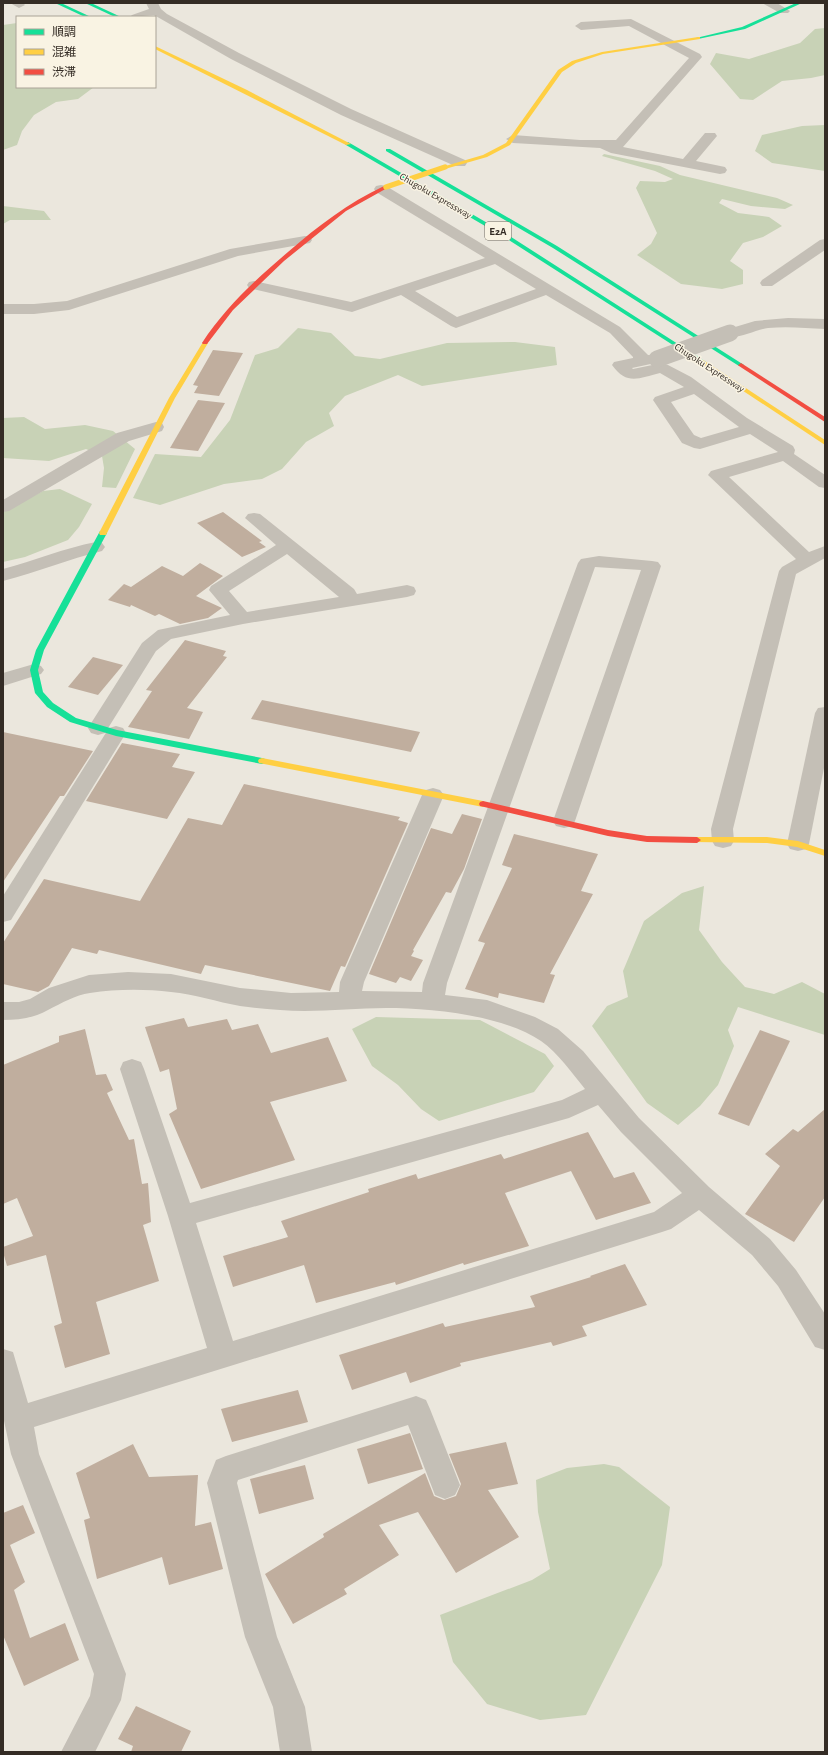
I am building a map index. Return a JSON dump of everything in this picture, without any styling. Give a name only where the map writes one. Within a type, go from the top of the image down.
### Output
[{"type":"main road","points":[[57,3],[87,16]]},
{"type":"main road","points":[[87,3],[117,16]]},
{"type":"main road","points":[[800,3],[744,28],[668,43],[602,53],[574,62],[560,71],[548,86],[536,107],[508,144],[486,156],[445,167],[384,188],[363,197],[341,210],[305,240],[254,285],[229,310],[213,330],[156,427],[96,546],[40,650],[34,670],[39,693],[50,705],[73,720],[107,731],[498,807],[564,821],[608,833],[647,839],[722,841],[767,840],[798,844],[825,853]]},
{"type":"main road","name":"Chugoku Expressway","points":[[156,46],[330,135],[505,235],[694,356],[825,443]]},
{"type":"main road","name":"Chugoku Expressway","points":[[382,147],[444,181],[598,274],[825,420]]},
{"type":"street","points":[[768,3],[784,11]]},
{"type":"street","points":[[148,11],[339,108],[460,163]]},
{"type":"street","points":[[513,139],[620,144],[696,57],[631,22],[580,26]]},
{"type":"street","points":[[687,163],[710,136]]},
{"type":"street","points":[[603,144],[611,149],[720,170]]},
{"type":"street","points":[[384,188],[546,290],[615,330],[640,355],[650,360]]},
{"type":"street","points":[[3,309],[34,309],[68,305],[235,252],[305,240]]},
{"type":"street","points":[[767,283],[825,243]]},
{"type":"street","points":[[810,253],[825,259]]},
{"type":"street","points":[[254,285],[352,307],[496,259]]},
{"type":"street","points":[[403,290],[456,323],[546,290]]},
{"type":"street","points":[[785,455],[787,450],[685,380],[662,368],[630,375],[620,365],[650,360],[758,324],[786,322],[825,324]]},
{"type":"street","points":[[696,388],[661,400],[688,440],[700,444],[753,428]]},
{"type":"street","points":[[3,507],[124,437],[156,427]]},
{"type":"street","points":[[785,455],[825,483]]},
{"type":"street","points":[[785,455],[716,475],[804,563],[825,571]]},
{"type":"street","points":[[254,518],[347,593],[350,600]]},
{"type":"street","points":[[3,575],[38,566],[96,546]]},
{"type":"street","points":[[243,618],[218,590],[287,546]]},
{"type":"street","points":[[722,841],[722,829],[788,572],[825,552]]},
{"type":"street","points":[[433,1002],[435,983],[587,563],[599,561],[652,566],[564,821]]},
{"type":"street","points":[[3,914],[107,731],[149,647],[165,634],[243,618],[407,590]]},
{"type":"street","points":[[3,680],[34,670]]},
{"type":"street","points":[[798,844],[825,713]]},
{"type":"street","points":[[349,1000],[352,982],[433,795]]},
{"type":"street","points":[[3,1011],[20,1011],[38,1005],[57,994],[89,984],[128,981],[171,983],[240,997],[291,1002],[387,999],[433,1002],[487,1009],[527,1023],[555,1039],[574,1058],[630,1125],[700,1195],[760,1247],[783,1273],[825,1338]]},
{"type":"street","points":[[132,1069],[181,1216],[224,1357]]},
{"type":"street","points":[[181,1216],[569,1108],[601,1092]]},
{"type":"street","points":[[18,1419],[224,1357],[662,1221],[700,1195]]},
{"type":"street","points":[[3,1361],[18,1419],[25,1454],[110,1674],[105,1700],[77,1752]]},
{"type":"street","points":[[296,1752],[289,1707],[261,1637],[222,1483],[226,1470],[416,1409],[445,1485]]},
{"type":"green space","points":[[16,23],[16,88],[93,88],[78,99],[56,102],[34,115],[22,131],[17,145],[3,150],[3,25]]},
{"type":"green space","points":[[825,28],[825,75],[782,81],[753,100],[740,99],[710,64],[716,53],[749,59],[800,43],[815,29]]},
{"type":"green space","points":[[825,125],[825,171],[772,163],[755,151],[762,135],[802,126]]},
{"type":"green space","points":[[604,154],[660,166],[680,175],[777,198],[793,205],[785,209],[751,206],[722,199],[719,203],[738,213],[769,217],[782,226],[763,237],[743,243],[730,261],[743,270],[743,284],[722,289],[681,284],[637,255],[651,244],[657,233],[636,188],[640,181],[665,182],[673,179],[655,171],[602,156]]},
{"type":"green space","points":[[3,206],[44,211],[51,220],[10,220],[3,224]]},
{"type":"green space","points":[[298,328],[331,333],[355,356],[380,359],[447,343],[515,342],[555,347],[557,365],[422,386],[398,375],[345,396],[329,413],[334,426],[306,442],[282,469],[262,479],[224,484],[160,505],[133,498],[155,454],[201,457],[230,420],[255,355],[278,348]]},
{"type":"green space","points":[[24,417],[45,429],[85,425],[113,431],[135,449],[116,488],[102,487],[104,468],[102,456],[86,449],[49,461],[3,458],[3,418]]},
{"type":"green space","points":[[60,489],[92,504],[79,527],[68,540],[25,557],[3,562],[3,512],[43,491]]},
{"type":"green space","points":[[704,886],[699,930],[722,962],[745,987],[774,994],[802,982],[825,994],[825,1035],[738,1007],[728,1030],[734,1046],[718,1085],[700,1106],[678,1125],[647,1103],[592,1026],[607,1006],[628,997],[623,971],[644,921],[682,893]]},
{"type":"green space","points":[[376,1017],[480,1020],[545,1054],[554,1066],[534,1092],[439,1121],[421,1109],[398,1085],[372,1066],[352,1029]]},
{"type":"green space","points":[[604,1464],[619,1467],[670,1507],[662,1565],[586,1715],[540,1720],[487,1704],[453,1662],[440,1615],[532,1580],[550,1569],[538,1512],[536,1480],[567,1468]]},
{"type":"building","points":[[213,350],[243,353],[219,396],[194,393],[198,386],[193,385]]},
{"type":"building","points":[[198,400],[225,403],[198,451],[170,448]]},
{"type":"building","points":[[223,512],[262,541],[259,542],[266,547],[242,557],[197,523]]},
{"type":"building","points":[[200,563],[223,576],[196,596],[222,608],[208,618],[180,624],[159,614],[155,616],[131,605],[130,607],[108,600],[124,584],[131,587],[162,566],[183,576]]},
{"type":"building","points":[[185,640],[226,651],[223,656],[227,657],[187,708],[203,712],[189,739],[128,727],[152,691],[146,690]]},
{"type":"building","points":[[93,657],[123,665],[98,695],[68,687]]},
{"type":"building","points":[[262,700],[420,732],[411,752],[251,719]]},
{"type":"building","points":[[3,732],[93,751],[64,796],[60,796],[3,882]]},
{"type":"building","points":[[122,743],[180,754],[172,767],[195,772],[167,819],[86,801]]},
{"type":"building","points":[[244,784],[400,817],[398,820],[408,823],[345,967],[341,966],[330,991],[205,965],[201,974],[99,950],[97,954],[72,948],[49,986],[38,992],[3,984],[3,943],[44,879],[140,901],[188,818],[222,825]]},
{"type":"building","points":[[462,814],[482,819],[464,869],[451,893],[446,892],[413,950],[414,951],[411,956],[423,960],[411,981],[400,977],[396,983],[369,974],[431,828],[452,834]]},
{"type":"building","points":[[514,834],[598,854],[581,891],[593,894],[550,974],[555,975],[544,1003],[499,993],[498,998],[465,989],[485,943],[478,941],[512,868],[502,865]]},
{"type":"building","points":[[184,1018],[188,1027],[227,1019],[232,1030],[258,1024],[271,1053],[328,1037],[347,1081],[270,1102],[295,1160],[201,1189],[169,1114],[177,1109],[169,1069],[160,1072],[145,1027]]},
{"type":"building","points":[[85,1029],[96,1075],[106,1074],[113,1090],[107,1093],[129,1140],[134,1139],[142,1184],[148,1183],[151,1222],[143,1225],[159,1281],[96,1302],[110,1354],[65,1368],[54,1326],[62,1323],[46,1255],[7,1266],[3,1252],[3,1247],[33,1236],[17,1198],[3,1204],[3,1065],[59,1042],[59,1036]]},
{"type":"building","points":[[760,1030],[790,1041],[749,1126],[718,1114]]},
{"type":"building","points":[[825,1109],[825,1197],[794,1242],[745,1214],[780,1166],[765,1154],[793,1129],[798,1132]]},
{"type":"building","points":[[588,1132],[614,1178],[634,1172],[651,1203],[596,1220],[571,1171],[505,1193],[529,1246],[464,1265],[463,1263],[396,1285],[395,1282],[316,1303],[304,1265],[233,1287],[223,1256],[288,1237],[281,1221],[369,1192],[368,1189],[416,1174],[418,1179],[501,1154],[504,1159]]},
{"type":"building","points":[[625,1264],[647,1305],[582,1326],[587,1336],[553,1346],[551,1342],[460,1363],[461,1366],[410,1383],[406,1372],[352,1390],[339,1355],[443,1323],[445,1327],[535,1307],[530,1296],[591,1277],[590,1276]]},
{"type":"building","points":[[298,1390],[308,1422],[232,1442],[221,1409]]},
{"type":"building","points":[[410,1433],[423,1469],[368,1484],[357,1449]]},
{"type":"building","points":[[506,1442],[518,1484],[488,1490],[519,1537],[456,1573],[418,1512],[379,1525],[399,1555],[344,1589],[347,1594],[293,1624],[265,1574],[324,1537],[323,1534],[425,1473],[434,1496],[444,1500],[456,1496],[461,1484],[449,1454]]},
{"type":"building","points":[[133,1444],[149,1477],[198,1475],[195,1526],[211,1522],[223,1569],[169,1585],[162,1557],[97,1579],[84,1520],[90,1518],[76,1473]]},
{"type":"building","points":[[305,1465],[314,1499],[259,1514],[250,1479]]},
{"type":"building","points":[[23,1505],[35,1533],[10,1545],[25,1582],[14,1590],[30,1638],[65,1623],[79,1660],[24,1686],[3,1635],[3,1513]]},
{"type":"building","points":[[136,1706],[191,1731],[181,1752],[131,1752],[133,1746],[118,1739]]},
{"type":"traffic: fast","points":[[57,3],[87,16]]},
{"type":"traffic: fast","points":[[87,3],[117,16]]},
{"type":"traffic: fast","points":[[698,38],[743,28],[800,3]]},
{"type":"traffic: fast","points":[[348,144],[506,236],[703,362]]},
{"type":"traffic: fast","points":[[388,150],[555,247],[741,365]]},
{"type":"traffic: fast","points":[[103,533],[40,650],[34,670],[39,693],[50,705],[73,720],[116,733],[262,761]]},
{"type":"traffic: slow","points":[[445,167],[485,156],[508,144],[560,71],[574,62],[602,53],[698,38]]},
{"type":"traffic: slow","points":[[156,47],[348,144]]},
{"type":"traffic: slow","points":[[386,187],[445,167]]},
{"type":"traffic: slow","points":[[103,533],[172,398],[205,343]]},
{"type":"traffic: slow","points":[[703,362],[825,443]]},
{"type":"traffic: slow","points":[[262,761],[483,804]]},
{"type":"traffic: slow","points":[[697,840],[767,840],[798,844],[825,853]]},
{"type":"traffic: jam","points":[[205,343],[231,309],[282,260],[331,219],[371,194],[386,187]]},
{"type":"traffic: jam","points":[[741,365],[825,420]]},
{"type":"traffic: jam","points":[[483,804],[608,833],[647,839],[697,840]]}]
